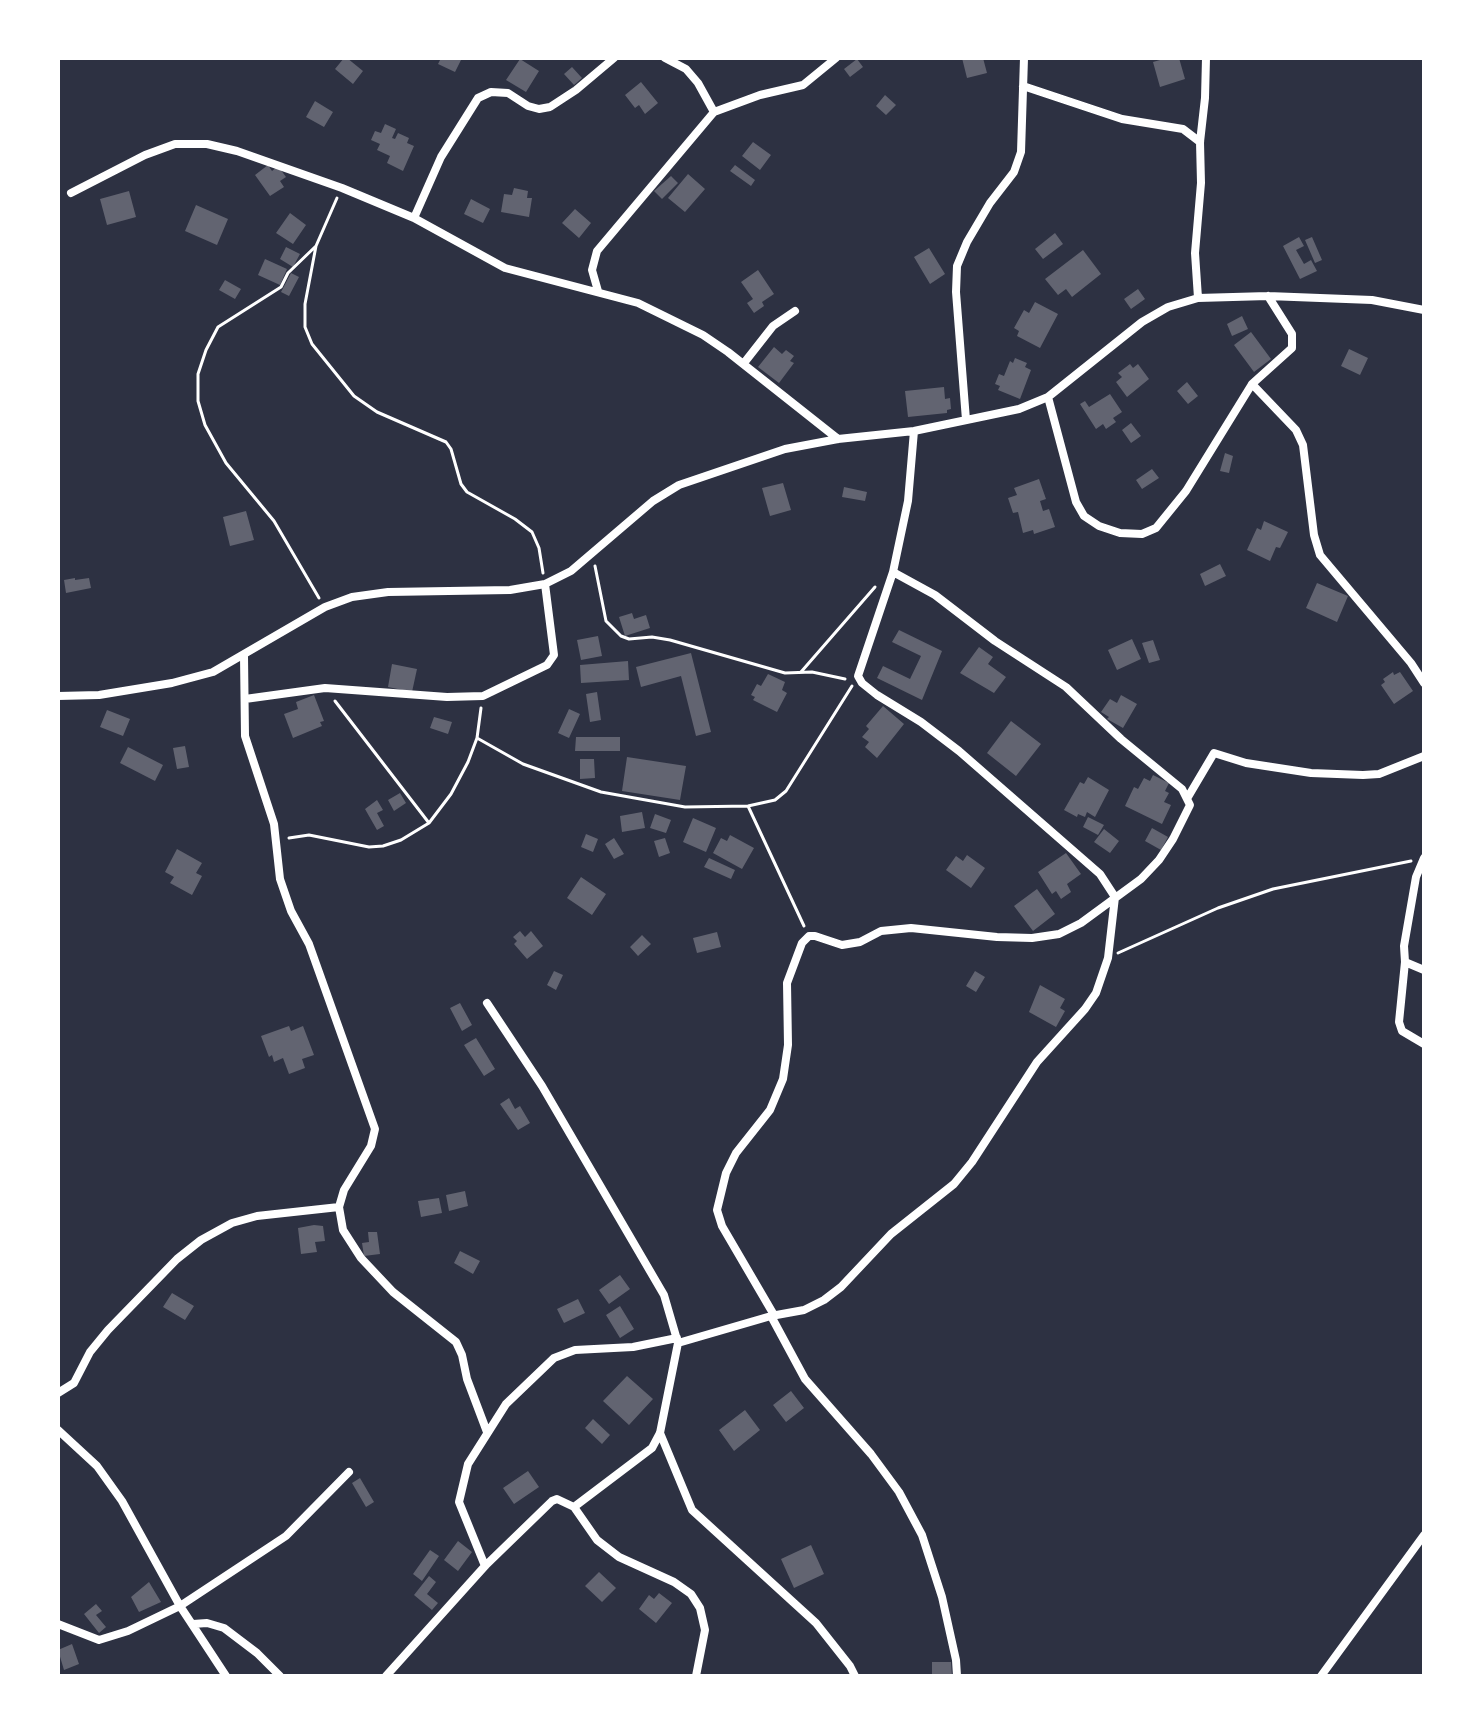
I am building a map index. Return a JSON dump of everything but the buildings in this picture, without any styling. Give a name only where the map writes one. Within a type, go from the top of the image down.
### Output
[{"type":"street","points":[[414,218],[441,157],[478,98],[491,92],[508,93],[528,106],[539,109],[550,107],[614,58]]},
{"type":"street","points":[[665,58],[686,69],[698,83],[714,112]]},
{"type":"street","points":[[598,291],[592,270],[597,251],[714,112],[760,95],[803,85],[836,58]]},
{"type":"street","points":[[966,420],[956,292],[957,266],[990,203],[1014,172],[1021,152],[1024,58]]},
{"type":"street","points":[[1198,298],[1195,253],[1206,58]]},
{"type":"street","points":[[1023,86],[1122,119],[1183,129],[1200,142]]},
{"type":"street","points":[[71,193],[145,155],[175,144],[237,151],[342,188],[414,218],[505,268],[638,303],[692,329],[744,363],[802,413],[838,439]]},
{"type":"street","points":[[1048,397],[1076,502],[1084,516],[1099,526],[1120,533],[1142,534],[1156,528],[1186,491],[1252,384],[1289,352],[1294,341],[1268,296]]},
{"type":"street","points":[[58,696],[99,695],[172,683],[213,672],[325,607],[352,597],[388,592],[510,590],[545,584],[571,571],[653,501],[679,485],[785,449],[838,439],[914,431],[1019,409],[1048,397],[1142,322],[1168,307],[1198,298],[1268,296],[1372,300],[1424,310]]},
{"type":"street","points":[[744,363],[773,326],[795,311]]},
{"type":"street","points":[[1252,384],[1296,430],[1303,445],[1314,535],[1320,555],[1411,663],[1424,683]]},
{"type":"street","points":[[485,1566],[459,1502],[461,1484],[468,1464],[506,1404],[554,1358],[575,1350],[633,1347],[678,1340],[804,1310],[824,1300],[841,1287],[891,1234],[954,1184],[972,1162],[1037,1062],[1096,993],[1108,958],[1115,897],[1100,874],[959,751],[921,722],[877,695],[858,676],[893,572],[908,501],[914,431]]},
{"type":"street","points":[[893,572],[935,595],[995,641],[1066,687],[1121,739],[1182,789],[1190,805],[1159,860],[1141,879],[1081,923],[1059,934],[1032,938],[911,928],[881,931],[860,942],[842,945],[809,936],[794,957],[787,983],[788,1045],[783,1079],[770,1110],[736,1153],[726,1173],[717,1210],[722,1226],[805,1379],[899,1492],[922,1535],[942,1597],[957,1676]]},
{"type":"street","points":[[245,699],[325,688],[447,697],[483,696],[547,665],[554,655],[545,584]]},
{"type":"street","points":[[244,656],[245,736],[274,824],[283,890],[309,944],[375,1129],[371,1146],[344,1190],[339,1207],[343,1230],[361,1258],[393,1292],[456,1342],[487,1432]]},
{"type":"street","points":[[1188,797],[1214,753],[1246,763],[1311,773],[1363,775],[1379,774],[1424,756]]},
{"type":"street","points":[[1423,858],[1416,877],[1404,946],[1399,1022],[1402,1031],[1424,1044]]},
{"type":"street","points":[[1405,962],[1424,970]]},
{"type":"street","points":[[487,1003],[542,1086],[664,1295],[678,1340],[660,1433],[652,1448],[574,1507]]},
{"type":"street","points":[[58,1393],[74,1383],[90,1352],[108,1330],[177,1259],[201,1240],[232,1223],[257,1216],[339,1207]]},
{"type":"street","points":[[58,1430],[97,1466],[122,1501],[180,1606],[226,1676]]},
{"type":"street","points":[[660,1433],[692,1510],[808,1615],[855,1676]]},
{"type":"street","points":[[58,1624],[99,1640],[128,1631],[180,1606],[286,1536],[349,1472]]},
{"type":"street","points":[[386,1676],[485,1566],[552,1501],[561,1500],[574,1507],[597,1540],[619,1557],[674,1582],[691,1594],[700,1608],[705,1630],[696,1676]]},
{"type":"street","points":[[1321,1676],[1424,1535]]},
{"type":"street","points":[[193,1624],[207,1623],[224,1628],[257,1653],[280,1676]]},
{"type":"path","points":[[342,188],[316,246],[305,304],[305,327],[312,344],[354,396],[377,412],[446,442],[461,484],[467,492],[532,532],[539,548],[545,584]]},
{"type":"path","points":[[316,246],[288,273],[281,287],[218,327],[198,374],[198,401],[205,425],[226,463],[274,521],[325,607]]},
{"type":"path","points":[[477,738],[523,764],[601,792],[685,807],[748,806],[775,800],[786,791],[854,682],[824,673],[785,673],[670,640],[621,636],[606,621],[593,554]]},
{"type":"path","points":[[800,673],[868,594],[893,572]]},
{"type":"path","points":[[325,688],[429,823]]},
{"type":"path","points":[[275,841],[309,835],[369,847],[383,846],[401,840],[429,823],[451,794],[477,738],[483,696]]},
{"type":"path","points":[[748,806],[809,936]]},
{"type":"path","points":[[1108,958],[1218,908],[1261,893],[1309,880],[1423,858]]}]
